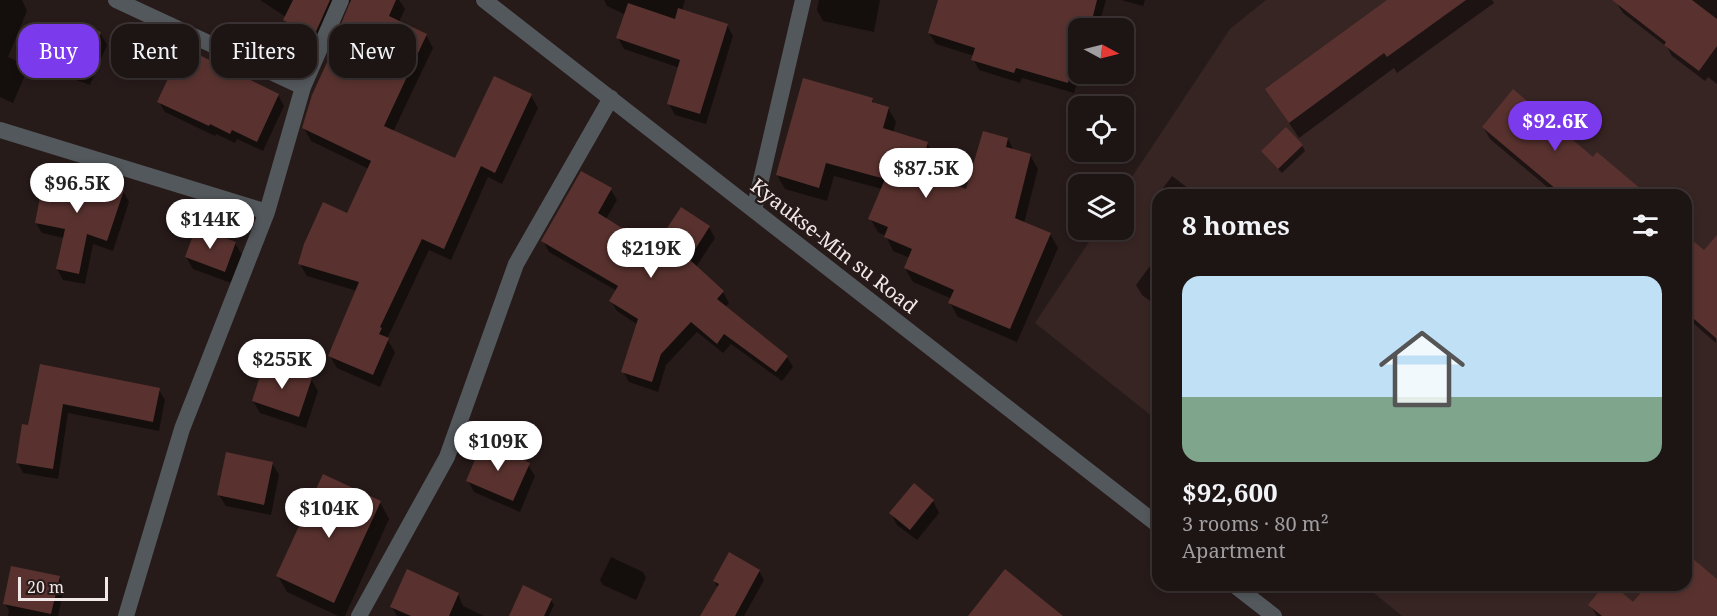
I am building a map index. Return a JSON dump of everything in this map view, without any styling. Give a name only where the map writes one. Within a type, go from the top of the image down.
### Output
[{"type":"street","points":[[116,0],[303,87]]},
{"type":"street","points":[[126,616],[182,429],[267,212],[303,87],[341,0]]},
{"type":"street","name":"Kyaukse-Min su Road","points":[[484,0],[1152,520]]},
{"type":"street","points":[[754,210],[803,0]]},
{"type":"street","points":[[359,616],[447,458],[516,264],[610,99]]},
{"type":"street","points":[[0,130],[267,212]]},
{"type":"street","points":[[1242,591],[1274,616]]},
{"type":"shaded area","points":[[1266,0],[1717,0],[1717,616],[1402,616],[1371,591],[1692,591],[1692,189],[1152,189],[1152,416],[1035,323],[1090,240],[1134,240],[1134,174],[1230,29]]},
{"type":"building","points":[[293,0],[330,0],[317,29],[317,24],[291,24],[283,20]]},
{"type":"building","points":[[351,0],[396,0],[389,16],[406,24],[341,24]]},
{"type":"building","points":[[938,0],[1097,0],[1092,18],[1068,18],[1068,83],[1016,68],[1014,73],[971,60],[975,48],[928,33]]},
{"type":"building","points":[[1387,0],[1466,0],[1387,57],[1384,53],[1289,123],[1265,89]]},
{"type":"building","points":[[1612,0],[1692,0],[1717,19],[1717,46],[1699,71],[1664,45],[1666,42]]},
{"type":"building","points":[[628,3],[675,19],[678,8],[728,24],[700,114],[667,104],[680,60],[616,38]]},
{"type":"building","points":[[416,29],[427,34],[416,58]]},
{"type":"building","points":[[199,55],[211,61],[211,78],[246,78],[279,94],[257,142],[232,130],[230,134],[210,124],[209,126],[157,102],[168,78],[199,78]]},
{"type":"building","points":[[329,58],[329,78],[406,78],[384,126],[455,158],[494,76],[532,94],[495,173],[481,166],[444,249],[422,239],[380,327],[382,328],[379,334],[389,338],[373,375],[328,356],[359,282],[298,264],[304,244],[323,202],[347,213],[371,161],[302,128],[312,95]]},
{"type":"building","points":[[803,78],[873,98],[872,102],[889,107],[883,128],[928,142],[920,170],[966,189],[983,131],[1008,138],[1006,147],[1031,154],[1015,218],[1051,233],[1010,329],[948,303],[954,290],[904,268],[912,249],[884,237],[888,227],[868,219],[885,179],[826,163],[819,188],[776,175]]},
{"type":"building","points":[[1513,89],[1593,157],[1597,152],[1641,189],[1556,189],[1482,127]]},
{"type":"building","points":[[1286,127],[1303,145],[1278,169],[1261,151]]},
{"type":"building","points":[[581,171],[612,188],[598,213],[654,248],[681,207],[710,226],[689,259],[724,291],[717,299],[788,356],[776,372],[724,334],[717,344],[691,322],[661,354],[652,382],[621,372],[638,319],[609,301],[618,286],[541,241]]},
{"type":"building","points":[[45,172],[88,181],[88,179],[124,190],[107,241],[87,234],[79,274],[56,269],[65,229],[35,223]]},
{"type":"building","points":[[196,227],[236,242],[225,272],[185,257]]},
{"type":"building","points":[[1717,235],[1717,339],[1692,317],[1692,240],[1704,250]]},
{"type":"building","points":[[264,363],[312,378],[299,417],[252,401]]},
{"type":"building","points":[[40,364],[160,388],[153,422],[63,404],[53,469],[16,463],[22,424],[28,425]]},
{"type":"building","points":[[482,443],[530,463],[513,501],[466,481]]},
{"type":"building","points":[[226,452],[273,462],[264,505],[217,495]]},
{"type":"building","points":[[323,474],[381,501],[334,603],[276,576]]},
{"type":"building","points":[[914,483],[934,500],[910,530],[889,513]]},
{"type":"building","points":[[729,552],[760,570],[735,616],[700,616],[719,584],[713,581]]},
{"type":"building","points":[[1692,558],[1717,579],[1717,616],[1602,616],[1588,605],[1599,591],[1620,591],[1633,602],[1642,591],[1692,591]]},
{"type":"building","points":[[11,566],[60,576],[51,614],[3,604]]},
{"type":"building","points":[[407,569],[459,593],[449,616],[411,616],[390,607]]},
{"type":"building","points":[[1005,569],[1063,616],[968,616]]},
{"type":"building","points":[[523,585],[552,599],[544,616],[509,616]]}]
